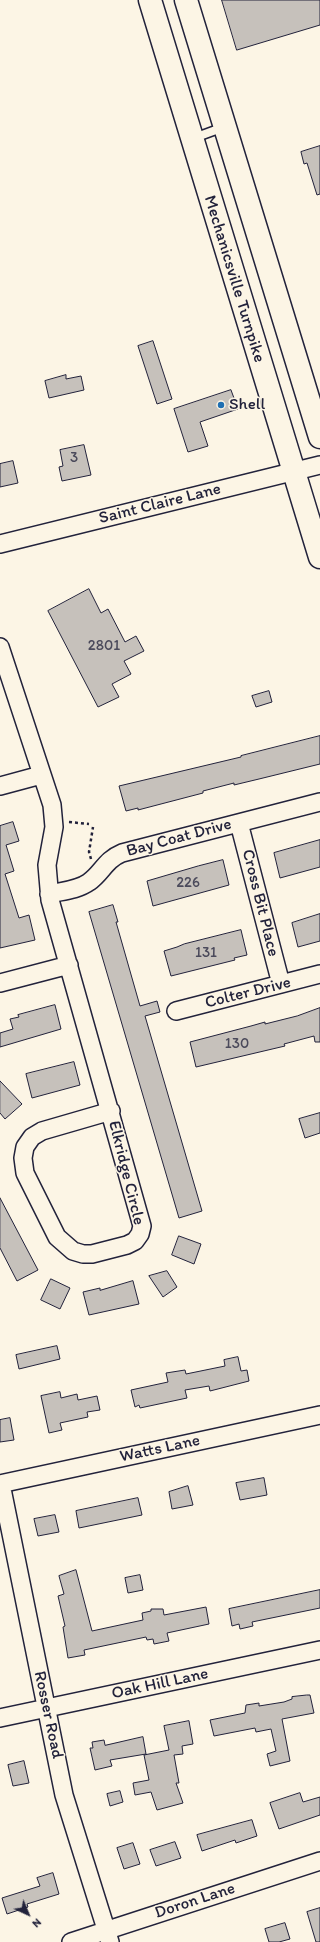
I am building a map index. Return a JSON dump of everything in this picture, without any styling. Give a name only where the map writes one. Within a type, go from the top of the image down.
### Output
[{"type":"highway","name":"Mechanicsville Turnpike","points":[[150,0],[191,139],[320,557]]},
{"type":"highway","points":[[186,0],[320,437]]},
{"type":"street","name":"Saint Claire Lane","points":[[0,544],[320,465]]},
{"type":"street","name":"Elkridge Circle","points":[[0,647],[3,664],[54,812],[54,827],[47,865],[49,894],[111,1111],[142,1226],[140,1234],[135,1241],[127,1245],[92,1254],[82,1254],[72,1251],[57,1237],[25,1173],[23,1158],[25,1147],[32,1138],[42,1131],[111,1111]]},
{"type":"street","points":[[0,786],[41,775]]},
{"type":"street","name":"Bay Coat Drive","points":[[49,894],[85,884],[94,878],[108,860],[122,853],[320,802]]},
{"type":"street","name":"Cross Bit Place","points":[[239,823],[281,984]]},
{"type":"street","points":[[0,983],[69,965]]},
{"type":"street","name":"Colter Drive","points":[[176,1011],[320,974]]},
{"type":"street","name":"Watts Lane","points":[[0,1484],[320,1415]]},
{"type":"street","name":"Rosser Road","points":[[0,1484],[64,1795],[108,1936]]},
{"type":"street","name":"Oak Hill Lane","points":[[0,1718],[320,1650]]},
{"type":"street","name":"Doron Lane","points":[[71,1942],[108,1936],[320,1861]]},
{"type":"lane","points":[[191,139],[225,127]]},
{"type":"path","points":[[68,822],[89,824]]},
{"type":"path","points":[[92,862],[89,852],[93,827]]},
{"type":"building","points":[[222,0],[320,0],[320,25],[237,50]]},
{"type":"building","points":[[320,146],[320,194],[317,195],[307,163],[304,164],[301,152]]},
{"type":"building","points":[[153,341],[172,399],[157,404],[138,346]]},
{"type":"building","points":[[66,375],[66,379],[81,376],[84,390],[49,398],[45,381]]},
{"type":"building","points":[[231,390],[238,409],[200,422],[208,446],[188,452],[174,409]]},
{"type":"building","points":[[84,445],[91,475],[62,481],[59,467],[63,466],[60,450]]},
{"type":"building","points":[[13,461],[18,483],[0,487],[0,464]]},
{"type":"building","points":[[89,589],[101,613],[108,609],[125,642],[136,636],[144,651],[124,661],[131,674],[112,684],[119,697],[98,707],[48,611]]},
{"type":"building","points":[[269,691],[272,702],[256,707],[252,696]]},
{"type":"building","points":[[320,736],[320,764],[234,785],[234,783],[203,791],[203,793],[138,810],[138,808],[126,811],[119,786],[241,757]]},
{"type":"building","points":[[13,822],[19,841],[6,845],[14,871],[5,874],[19,918],[29,915],[35,940],[0,948],[0,826]]},
{"type":"building","points":[[320,840],[320,867],[280,878],[274,853]]},
{"type":"building","points":[[223,860],[229,885],[153,906],[147,881]]},
{"type":"building","points":[[113,905],[118,922],[116,922],[140,1006],[157,1001],[160,1012],[145,1016],[202,1211],[179,1218],[89,912]]},
{"type":"building","points":[[320,914],[320,941],[298,947],[292,923]]},
{"type":"building","points":[[241,930],[247,955],[234,958],[235,960],[171,976],[164,951],[184,944]]},
{"type":"building","points":[[55,1005],[61,1029],[0,1047],[0,1033],[13,1029],[10,1019],[19,1017],[18,1015]]},
{"type":"building","points":[[320,1008],[320,1042],[315,1042],[314,1036],[284,1044],[285,1046],[196,1067],[190,1042],[265,1022],[265,1024],[297,1016]]},
{"type":"building","points":[[74,1062],[80,1085],[32,1098],[26,1074]]},
{"type":"building","points":[[0,1081],[22,1104],[5,1119],[0,1113]]},
{"type":"building","points":[[320,1113],[320,1133],[305,1138],[299,1119]]},
{"type":"building","points":[[0,1198],[38,1270],[17,1281],[0,1248]]},
{"type":"building","points":[[179,1236],[201,1244],[194,1264],[172,1255]]},
{"type":"building","points":[[167,1271],[177,1287],[163,1297],[149,1276]]},
{"type":"building","points":[[51,1279],[70,1288],[60,1309],[41,1300]]},
{"type":"building","points":[[133,1281],[139,1304],[89,1315],[83,1292],[100,1288],[100,1290]]},
{"type":"building","points":[[57,1346],[60,1359],[19,1369],[16,1355]]},
{"type":"building","points":[[238,1357],[241,1371],[247,1370],[249,1381],[210,1391],[209,1386],[185,1390],[187,1398],[140,1408],[139,1405],[135,1407],[131,1390],[168,1382],[166,1373],[185,1370],[186,1374],[225,1366],[224,1360]]},
{"type":"building","points":[[60,1392],[61,1398],[77,1394],[78,1400],[97,1396],[100,1410],[87,1412],[88,1417],[60,1423],[62,1430],[49,1433],[41,1396]]},
{"type":"building","points":[[10,1418],[14,1440],[0,1442],[0,1420]]},
{"type":"building","points":[[264,1478],[267,1495],[240,1500],[236,1483]]},
{"type":"building","points":[[188,1486],[193,1505],[172,1509],[169,1492]]},
{"type":"building","points":[[138,1498],[142,1515],[79,1528],[76,1511]]},
{"type":"building","points":[[55,1515],[59,1532],[38,1536],[34,1519]]},
{"type":"building","points":[[76,1570],[92,1631],[143,1620],[142,1613],[151,1611],[151,1609],[163,1609],[164,1615],[206,1607],[209,1624],[167,1633],[169,1641],[154,1644],[153,1639],[147,1640],[146,1637],[84,1650],[85,1655],[68,1658],[63,1627],[65,1626],[58,1596],[64,1594],[59,1576]]},
{"type":"building","points":[[140,1575],[143,1590],[128,1593],[125,1578]]},
{"type":"building","points":[[320,1590],[320,1608],[252,1622],[253,1626],[240,1629],[239,1624],[232,1626],[229,1609]]},
{"type":"building","points":[[310,1695],[314,1713],[282,1719],[290,1761],[270,1766],[267,1754],[276,1751],[271,1729],[256,1732],[255,1728],[214,1736],[210,1720],[245,1713],[246,1705],[259,1703],[259,1706],[284,1702],[292,1699],[292,1697]]},
{"type":"building","points":[[189,1721],[193,1744],[182,1746],[183,1754],[174,1755],[179,1783],[176,1783],[183,1803],[157,1810],[151,1792],[135,1795],[133,1783],[149,1780],[144,1755],[169,1750],[164,1726]]},
{"type":"building","points":[[143,1737],[146,1754],[110,1760],[112,1766],[95,1770],[90,1748],[93,1748],[92,1742],[104,1740],[105,1745]]},
{"type":"building","points":[[24,1761],[29,1783],[13,1786],[8,1765]]},
{"type":"building","points":[[120,1791],[123,1802],[110,1806],[107,1794]]},
{"type":"building","points":[[300,1793],[303,1802],[320,1797],[320,1815],[279,1829],[270,1803]]},
{"type":"building","points":[[252,1820],[257,1836],[236,1843],[235,1840],[202,1851],[197,1835]]},
{"type":"building","points":[[175,1842],[181,1858],[156,1866],[150,1850]]},
{"type":"building","points":[[133,1843],[140,1864],[124,1869],[117,1848]]},
{"type":"building","points":[[53,1873],[59,1894],[27,1904],[28,1907],[7,1914],[2,1898],[40,1886],[37,1878]]},
{"type":"building","points":[[320,1908],[320,1942],[316,1942],[307,1912]]},
{"type":"building","points":[[285,1923],[290,1939],[279,1942],[269,1942],[265,1929]]},
{"type":"place","name":"Shell","points":[[221,405]]}]
